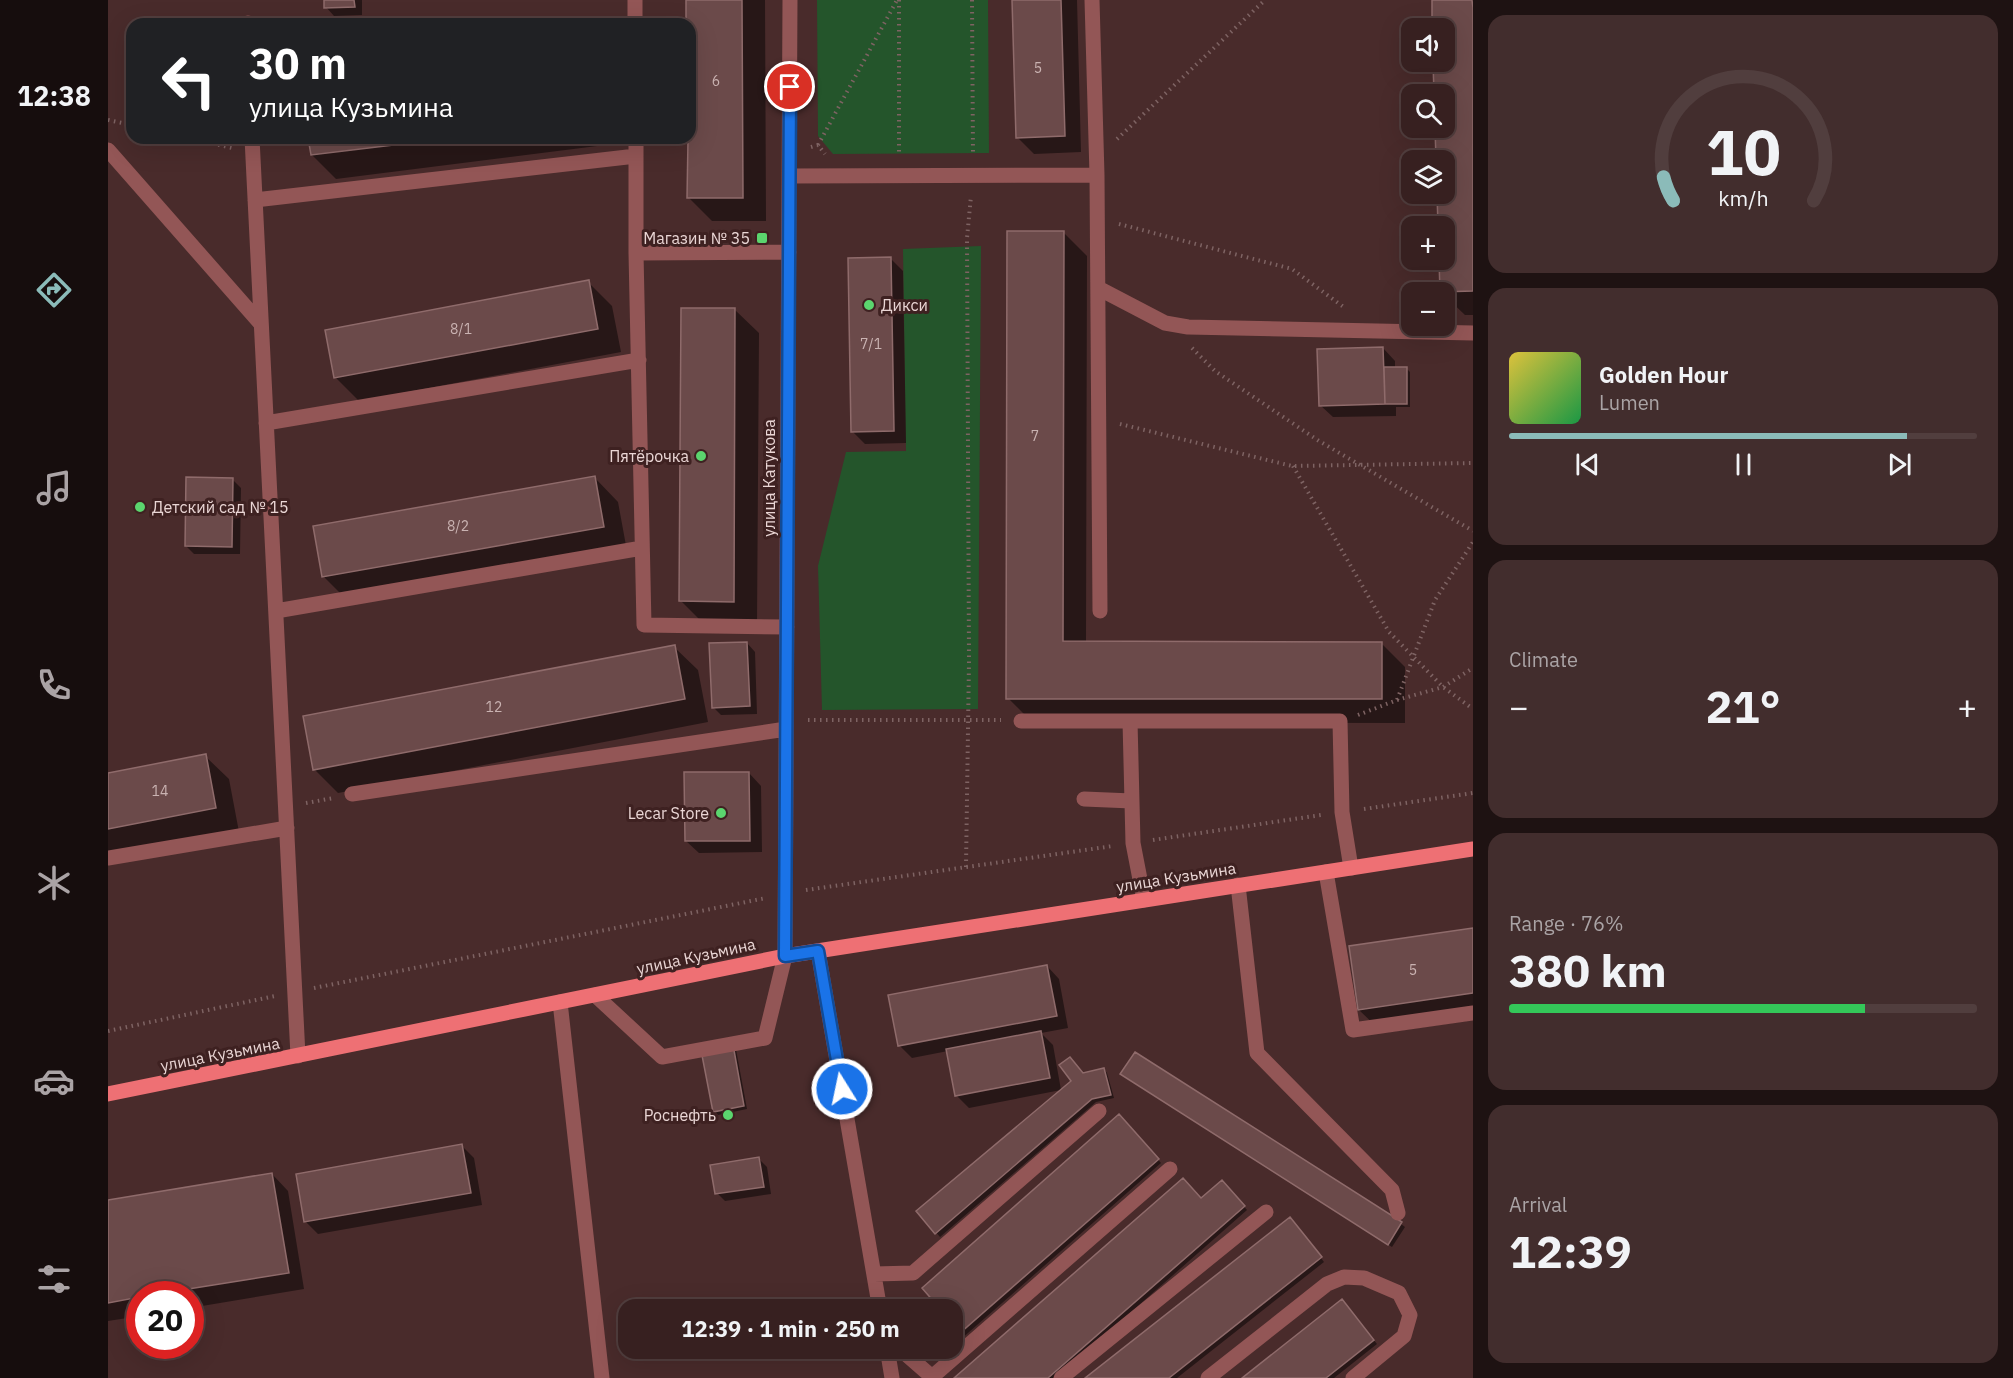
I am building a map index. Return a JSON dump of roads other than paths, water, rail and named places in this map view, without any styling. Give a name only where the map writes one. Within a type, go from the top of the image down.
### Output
[{"type":"main road","name":"улица Кузьмина","points":[[108,1094],[785,956],[1473,849]]},
{"type":"street","points":[[635,0],[635,18]]},
{"type":"street","name":"улица Катукова","points":[[595,995],[662,1057],[765,1038],[785,956],[790,0]]},
{"type":"street","points":[[1092,0],[1097,159],[1100,611]]},
{"type":"street","points":[[636,144],[636,253],[644,625],[787,627]]},
{"type":"street","points":[[252,145],[298,1056]]},
{"type":"street","points":[[108,150],[261,324]]},
{"type":"street","points":[[255,200],[636,156]]},
{"type":"street","points":[[789,176],[1097,175]]},
{"type":"street","points":[[636,253],[789,252]]},
{"type":"street","points":[[1098,288],[1165,323],[1188,327],[1473,333]]},
{"type":"street","points":[[266,423],[639,360]]},
{"type":"street","points":[[276,610],[642,548]]},
{"type":"street","points":[[1021,721],[1340,721],[1341,812],[1351,868]]},
{"type":"street","points":[[1130,721],[1133,848],[1144,900]]},
{"type":"street","points":[[352,794],[786,725]]},
{"type":"street","points":[[1084,799],[1132,801]]},
{"type":"street","points":[[108,858],[286,828]]},
{"type":"street","points":[[1326,872],[1353,1030],[1473,1013]]},
{"type":"street","points":[[1238,885],[1257,1053],[1392,1190],[1398,1213]]},
{"type":"street","points":[[818,951],[878,1299]]},
{"type":"street","points":[[560,1002],[602,1378]]},
{"type":"street","points":[[874,1274],[913,1273],[1099,1111]]},
{"type":"street","points":[[963,1350],[1170,1169]]},
{"type":"street","points":[[1061,1378],[1266,1212]]},
{"type":"street","points":[[1208,1378],[1327,1284],[1344,1277],[1364,1278],[1399,1293],[1410,1315],[1404,1336],[1353,1378]]},
{"type":"street","points":[[889,1359],[892,1378]]},
{"type":"street","points":[[912,1359],[932,1377],[953,1359]]},
{"type":"place","name":"Магазин № 35","points":[[762,238]]},
{"type":"place","name":"Дикси","points":[[869,305]]},
{"type":"place","name":"Пятёрочка","points":[[701,456]]},
{"type":"place","name":"Детский сад № 15","points":[[140,507]]},
{"type":"place","name":"Lecar Store","points":[[721,813]]},
{"type":"place","name":"Роснефть","points":[[728,1115]]}]
